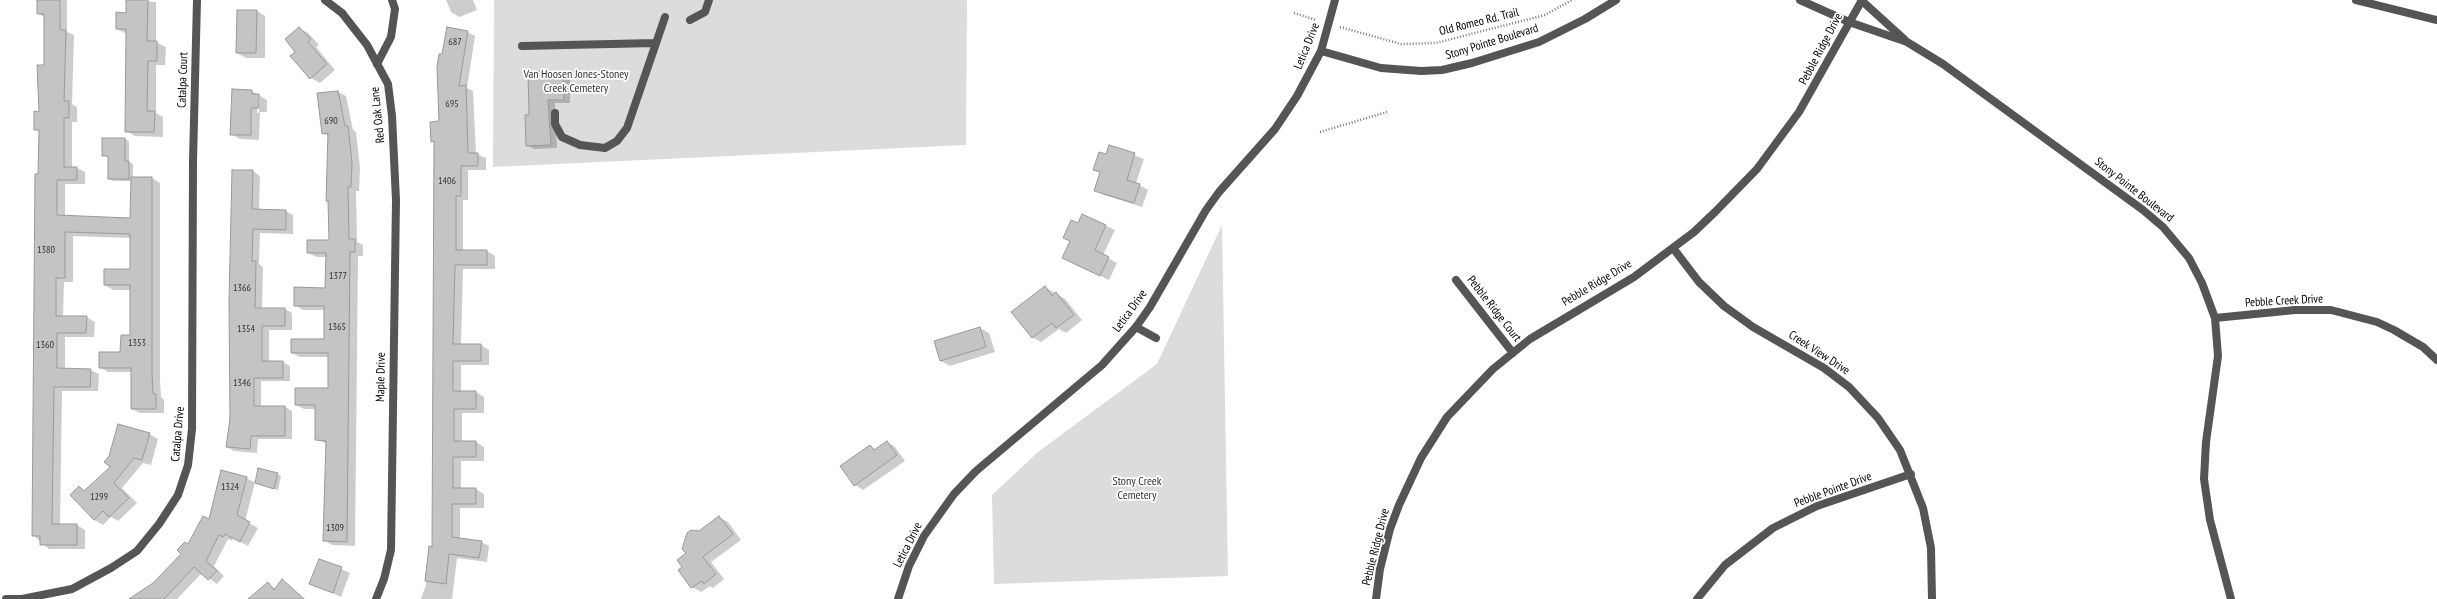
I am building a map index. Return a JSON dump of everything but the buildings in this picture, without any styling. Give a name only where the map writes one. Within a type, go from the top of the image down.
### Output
[{"type":"street","name":"Catalpa Court","points":[[193,161],[197,0]]},
{"type":"street","name":"Red Oak Lane","points":[[325,0],[342,13],[367,44],[388,84],[394,154]]},
{"type":"street","points":[[377,64],[391,37],[395,9],[392,0]]},
{"type":"street","points":[[690,20],[706,12],[709,0]]},
{"type":"street","name":"Letica Drive","points":[[898,599],[909,566],[924,536],[954,494],[976,471],[1097,369],[1136,327],[1157,296],[1206,210],[1219,192],[1275,129],[1297,96],[1320,51],[1335,0]]},
{"type":"street","name":"Stony Pointe Boulevard","points":[[1320,51],[1381,68],[1421,71],[1442,70],[1472,63],[1539,42],[1585,19],[1616,0]]},
{"type":"street","name":"Stony Pointe Boulevard","points":[[1800,0],[1849,22],[1907,42]]},
{"type":"street","name":"Stony Pointe Boulevard","points":[[1861,0],[1907,42],[1982,91],[2163,227],[2189,258],[2202,283],[2215,318],[2218,356],[2206,447],[2204,479],[2210,520],[2231,599]]},
{"type":"street","name":"Pebble Ridge Drive","points":[[1376,599],[1380,569],[1390,529],[1408,482],[1421,458],[1452,411],[1493,368],[1542,330],[1634,277],[1673,248],[1716,212],[1776,145],[1810,95],[1861,0]]},
{"type":"street","points":[[2356,0],[2437,20]]},
{"type":"street","points":[[555,113],[555,124],[562,137],[580,146],[605,148],[616,141],[627,128],[665,17]]},
{"type":"street","points":[[522,46],[655,43]]},
{"type":"street","name":"Maple Drive","points":[[376,599],[384,579],[390,550],[396,200],[394,154]]},
{"type":"street","name":"Catalpa Drive","points":[[6,599],[22,599],[72,589],[111,568],[137,551],[159,524],[178,495],[188,465],[192,429],[193,161]]},
{"type":"street","name":"Creek View Drive","points":[[1673,248],[1699,282],[1724,306],[1753,327],[1804,355],[1848,387],[1890,435],[1911,474],[1928,528],[1933,567],[1932,599]]},
{"type":"street","name":"Pebble Ridge Court","points":[[1456,280],[1513,353]]},
{"type":"street","name":"Pebble Creek Drive","points":[[2215,318],[2295,310],[2331,310],[2377,322],[2394,330],[2423,348],[2437,360]]},
{"type":"street","points":[[1136,327],[1156,338]]},
{"type":"street","name":"Pebble Pointe Drive","points":[[1697,599],[1725,564],[1772,528],[1817,506],[1911,474]]},
{"type":"path","name":"Old Romeo Rd. Trail","points":[[1339,27],[1401,44],[1436,42],[1546,15],[1572,0]]},
{"type":"path","points":[[1294,13],[1318,20]]},
{"type":"path","points":[[1320,132],[1388,112]]},
{"type":"green space","name":"Van Hoosen Jones-Stoney Creek Cemetery","points":[[494,0],[967,0],[966,145],[493,167]]},
{"type":"green space","name":"Stony Creek Cemetery","points":[[1222,225],[1228,576],[994,584],[992,495],[1038,452],[1157,364]]}]
